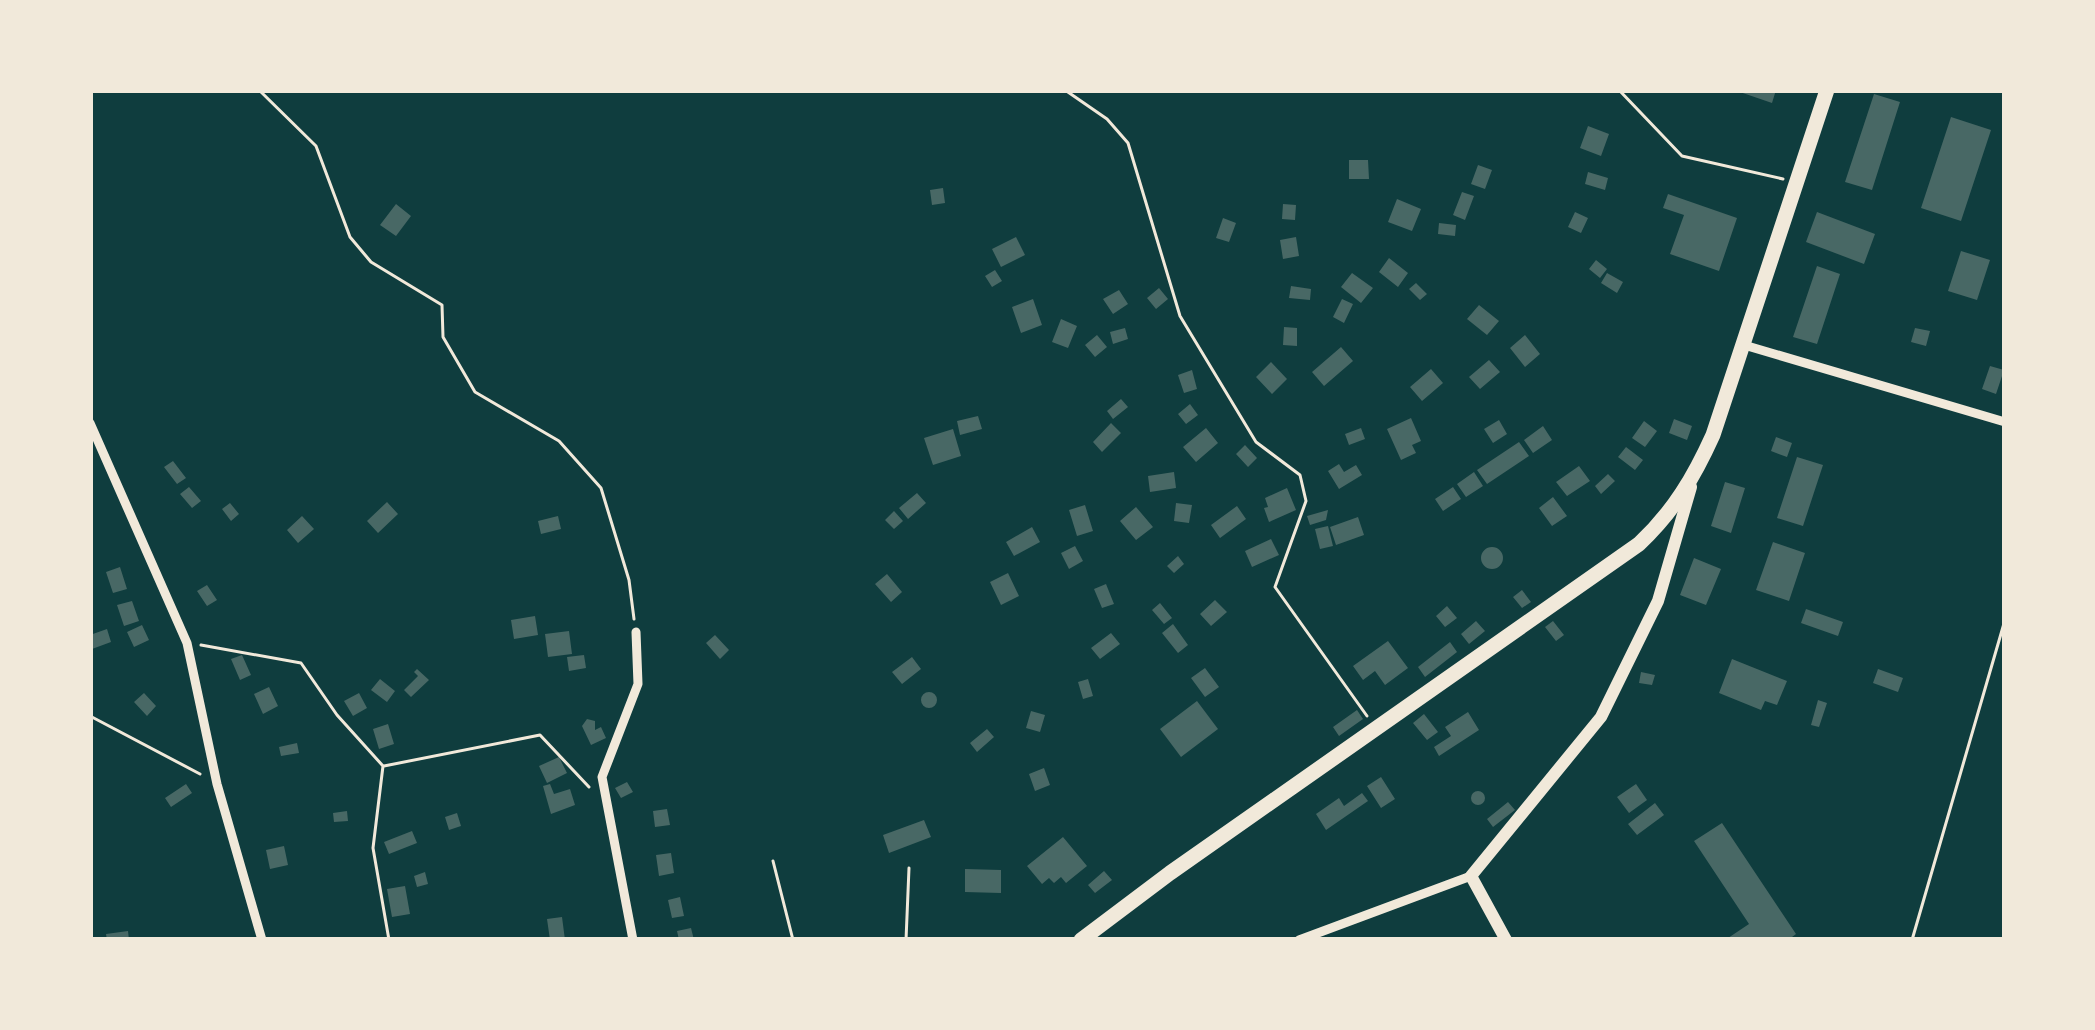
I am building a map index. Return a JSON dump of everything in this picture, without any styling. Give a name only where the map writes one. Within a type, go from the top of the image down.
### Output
[{"type":"main road","points":[[1081,940],[1639,544],[1664,520],[1693,480],[1744,345],[1827,90]]},
{"type":"street","points":[[1744,345],[2005,422]]},
{"type":"street","points":[[90,424],[187,643],[218,784],[262,940]]},
{"type":"street","points":[[1299,940],[1471,876],[1601,717],[1658,601],[1693,480]]},
{"type":"street","points":[[633,940],[602,777],[638,684],[636,632]]},
{"type":"street","points":[[1471,876],[1506,940]]},
{"type":"path","points":[[259,90],[316,146],[350,237],[371,262],[442,305],[443,337],[475,392],[559,441],[601,488],[629,580],[636,632]]},
{"type":"path","points":[[1065,90],[1107,118],[1128,143],[1180,316],[1256,442],[1300,475],[1306,501],[1275,587],[1376,729]]},
{"type":"path","points":[[1619,90],[1682,156],[1797,182]]},
{"type":"path","points":[[1912,940],[2005,620]]},
{"type":"path","points":[[187,643],[301,663],[337,715],[383,766],[373,848],[389,940]]},
{"type":"path","points":[[90,716],[218,784]]},
{"type":"path","points":[[383,766],[540,735],[606,806]]},
{"type":"path","points":[[773,860],[793,940]]},
{"type":"path","points":[[906,940],[908,868]]},
{"type":"building","points":[[1734,90],[1776,90],[1772,103]]},
{"type":"building","points":[[1874,94],[1900,102],[1872,190],[1845,182]]},
{"type":"building","points":[[1951,117],[1991,130],[1961,221],[1921,208]]},
{"type":"building","points":[[1588,126],[1609,134],[1601,156],[1580,148]]},
{"type":"building","points":[[1349,160],[1368,160],[1369,179],[1349,179]]},
{"type":"building","points":[[1478,165],[1492,170],[1485,189],[1471,184]]},
{"type":"building","points":[[1588,172],[1608,178],[1605,190],[1585,184]]},
{"type":"building","points":[[943,188],[945,203],[932,205],[930,190]]},
{"type":"building","points":[[1462,192],[1474,196],[1465,220],[1453,215]]},
{"type":"building","points":[[1668,194],[1737,218],[1719,271],[1670,254],[1684,215],[1663,208]]},
{"type":"building","points":[[1397,199],[1421,209],[1412,231],[1388,222]]},
{"type":"building","points":[[396,204],[411,216],[396,236],[380,225]]},
{"type":"building","points":[[1283,204],[1296,205],[1295,220],[1282,219]]},
{"type":"building","points":[[1575,212],[1588,218],[1581,233],[1568,227]]},
{"type":"building","points":[[1817,212],[1875,234],[1864,264],[1806,242]]},
{"type":"building","points":[[1223,218],[1236,223],[1229,242],[1216,238]]},
{"type":"building","points":[[1439,223],[1456,225],[1455,236],[1438,234]]},
{"type":"building","points":[[1016,237],[1025,255],[1001,267],[992,249]]},
{"type":"building","points":[[1296,237],[1299,256],[1283,259],[1280,240]]},
{"type":"building","points":[[1961,251],[1990,260],[1977,300],[1948,291]]},
{"type":"building","points":[[1389,258],[1408,273],[1398,287],[1379,272]]},
{"type":"building","points":[[1596,260],[1607,269],[1600,278],[1589,269]]},
{"type":"building","points":[[1817,266],[1840,274],[1817,344],[1793,337]]},
{"type":"building","points":[[995,270],[1002,281],[992,287],[985,276]]},
{"type":"building","points":[[1352,273],[1373,288],[1361,303],[1341,287]]},
{"type":"building","points":[[1607,273],[1623,282],[1617,293],[1601,283]]},
{"type":"building","points":[[1416,283],[1427,294],[1420,300],[1409,289]]},
{"type":"building","points":[[1291,286],[1311,289],[1310,300],[1289,298]]},
{"type":"building","points":[[1159,288],[1168,299],[1156,309],[1147,298]]},
{"type":"building","points":[[1119,290],[1128,304],[1113,314],[1103,299]]},
{"type":"building","points":[[1033,299],[1042,325],[1021,333],[1012,307]]},
{"type":"building","points":[[1342,299],[1353,304],[1344,323],[1333,317]]},
{"type":"building","points":[[1479,305],[1499,321],[1487,335],[1467,319]]},
{"type":"building","points":[[1061,319],[1077,326],[1068,348],[1052,342]]},
{"type":"building","points":[[1284,327],[1297,328],[1297,346],[1283,345]]},
{"type":"building","points":[[1125,328],[1128,339],[1113,344],[1110,332]]},
{"type":"building","points":[[1915,328],[1930,331],[1926,346],[1911,342]]},
{"type":"building","points":[[1097,335],[1107,347],[1095,357],[1085,345]]},
{"type":"building","points":[[1525,335],[1540,354],[1525,367],[1510,348]]},
{"type":"building","points":[[1341,347],[1353,361],[1324,386],[1312,372]]},
{"type":"building","points":[[1489,360],[1500,372],[1480,389],[1469,377]]},
{"type":"building","points":[[1271,362],[1287,379],[1272,394],[1256,377]]},
{"type":"building","points":[[1990,366],[2004,370],[1996,394],[1982,389]]},
{"type":"building","points":[[1431,369],[1443,383],[1422,401],[1410,387]]},
{"type":"building","points":[[1192,370],[1197,389],[1184,393],[1178,375]]},
{"type":"building","points":[[1121,399],[1128,407],[1113,419],[1107,411]]},
{"type":"building","points":[[1190,404],[1198,415],[1186,424],[1178,414]]},
{"type":"building","points":[[978,416],[982,429],[960,435],[957,421]]},
{"type":"building","points":[[1411,418],[1421,441],[1412,445],[1416,453],[1401,460],[1387,429]]},
{"type":"building","points":[[1674,419],[1692,426],[1687,440],[1669,433]]},
{"type":"building","points":[[1499,420],[1507,434],[1493,443],[1484,429]]},
{"type":"building","points":[[1644,421],[1657,431],[1645,447],[1632,438]]},
{"type":"building","points":[[1111,423],[1121,433],[1102,452],[1093,442]]},
{"type":"building","points":[[1543,426],[1552,440],[1533,453],[1524,440]]},
{"type":"building","points":[[1206,428],[1218,443],[1196,462],[1183,447]]},
{"type":"building","points":[[1361,428],[1365,439],[1349,445],[1345,434]]},
{"type":"building","points":[[953,429],[961,456],[933,465],[924,438]]},
{"type":"building","points":[[1776,437],[1792,443],[1787,457],[1771,451]]},
{"type":"building","points":[[1519,442],[1529,456],[1487,484],[1477,470]]},
{"type":"building","points":[[1245,445],[1257,458],[1248,467],[1236,454]]},
{"type":"building","points":[[1626,447],[1643,460],[1635,470],[1618,457]]},
{"type":"building","points":[[1797,457],[1823,465],[1803,526],[1777,518]]},
{"type":"building","points":[[173,461],[186,478],[177,484],[164,467]]},
{"type":"building","points":[[1339,464],[1344,472],[1356,465],[1362,475],[1339,489],[1328,471]]},
{"type":"building","points":[[1579,466],[1590,481],[1567,496],[1556,482]]},
{"type":"building","points":[[1174,472],[1176,488],[1150,492],[1148,476]]},
{"type":"building","points":[[1474,472],[1483,486],[1466,497],[1457,484]]},
{"type":"building","points":[[1608,474],[1615,481],[1601,494],[1595,486]]},
{"type":"building","points":[[1725,482],[1745,488],[1731,533],[1711,526]]},
{"type":"building","points":[[189,487],[201,501],[192,508],[180,494]]},
{"type":"building","points":[[1453,487],[1461,499],[1443,511],[1435,499]]},
{"type":"building","points":[[1287,488],[1296,510],[1269,522],[1265,498]]},
{"type":"building","points":[[917,493],[926,503],[908,519],[899,508]]},
{"type":"building","points":[[1553,497],[1567,516],[1552,526],[1539,508]]},
{"type":"building","points":[[387,502],[398,514],[378,533],[367,521]]},
{"type":"building","points":[[230,503],[239,514],[231,521],[222,509]]},
{"type":"building","points":[[1176,503],[1192,505],[1189,523],[1174,521]]},
{"type":"building","points":[[1085,505],[1093,531],[1077,536],[1069,510]]},
{"type":"building","points":[[1237,506],[1246,519],[1220,538],[1211,525]]},
{"type":"building","points":[[1136,507],[1153,527],[1136,540],[1120,521]]},
{"type":"building","points":[[1328,510],[1326,520],[1310,525],[1307,516]]},
{"type":"building","points":[[894,511],[903,521],[894,529],[885,520]]},
{"type":"building","points":[[302,516],[314,529],[298,543],[287,530]]},
{"type":"building","points":[[558,516],[561,529],[541,534],[538,521]]},
{"type":"building","points":[[1358,517],[1364,535],[1336,545],[1330,527]]},
{"type":"building","points":[[1328,526],[1333,546],[1320,549],[1315,529]]},
{"type":"building","points":[[1032,527],[1040,542],[1014,556],[1006,542]]},
{"type":"building","points":[[1271,539],[1279,555],[1252,567],[1245,551]]},
{"type":"building","points":[[1773,542],[1805,553],[1789,601],[1756,590]]},
{"type":"building","points":[[1075,546],[1083,561],[1069,569],[1061,553]]},
{"type":"building","points":[[1492,547],[1503,558],[1492,569],[1481,558]]},
{"type":"building","points":[[1178,556],[1184,564],[1174,573],[1167,566]]},
{"type":"building","points":[[1694,558],[1721,569],[1706,605],[1680,595]]},
{"type":"building","points":[[120,567],[127,589],[113,593],[106,572]]},
{"type":"building","points":[[1008,573],[1019,596],[1001,605],[990,582]]},
{"type":"building","points":[[887,574],[902,592],[891,602],[875,584]]},
{"type":"building","points":[[1106,584],[1114,604],[1102,608],[1094,589]]},
{"type":"building","points":[[207,585],[217,600],[207,606],[197,591]]},
{"type":"building","points":[[1522,590],[1531,602],[1522,608],[1513,597]]},
{"type":"building","points":[[1215,600],[1227,612],[1211,626],[1200,614]]},
{"type":"building","points":[[132,601],[139,621],[124,626],[117,605]]},
{"type":"building","points":[[1160,603],[1172,618],[1164,624],[1152,610]]},
{"type":"building","points":[[1447,606],[1457,618],[1445,627],[1436,616]]},
{"type":"building","points":[[1806,609],[1843,622],[1838,636],[1801,623]]},
{"type":"building","points":[[535,616],[538,635],[514,639],[511,620]]},
{"type":"building","points":[[1476,621],[1485,631],[1469,644],[1461,634]]},
{"type":"building","points":[[1553,621],[1564,635],[1556,641],[1545,627]]},
{"type":"building","points":[[1173,624],[1188,645],[1178,653],[1162,633]]},
{"type":"building","points":[[142,625],[149,640],[134,647],[127,632]]},
{"type":"building","points":[[107,629],[111,642],[92,649],[90,635]]},
{"type":"building","points":[[569,631],[572,654],[548,657],[545,634]]},
{"type":"building","points":[[1111,633],[1120,644],[1100,659],[1091,648]]},
{"type":"building","points":[[715,635],[729,650],[720,659],[706,643]]},
{"type":"building","points":[[1388,641],[1408,668],[1385,685],[1375,671],[1363,680],[1353,666]]},
{"type":"building","points":[[1450,642],[1457,652],[1425,677],[1418,667]]},
{"type":"building","points":[[242,655],[251,675],[240,680],[231,659]]},
{"type":"building","points":[[584,655],[586,668],[569,671],[567,657]]},
{"type":"building","points":[[912,657],[921,669],[902,684],[892,672]]},
{"type":"building","points":[[1732,659],[1787,681],[1777,705],[1765,701],[1761,710],[1719,693]]},
{"type":"building","points":[[1205,668],[1219,687],[1205,697],[1191,678]]},
{"type":"building","points":[[417,669],[429,680],[411,697],[404,690],[418,676]]},
{"type":"building","points":[[1878,669],[1903,678],[1898,692],[1873,683]]},
{"type":"building","points":[[1641,672],[1655,675],[1652,685],[1639,683]]},
{"type":"building","points":[[380,679],[395,691],[387,702],[371,690]]},
{"type":"building","points":[[1088,679],[1093,696],[1083,699],[1078,682]]},
{"type":"building","points":[[269,687],[278,706],[263,714],[254,694]]},
{"type":"building","points":[[929,692],[937,700],[929,708],[921,700]]},
{"type":"building","points":[[144,693],[156,706],[147,716],[134,702]]},
{"type":"building","points":[[359,693],[367,708],[353,716],[344,701]]},
{"type":"building","points":[[1818,700],[1827,703],[1819,727],[1811,725]]},
{"type":"building","points":[[1197,701],[1218,729],[1181,757],[1160,729]]},
{"type":"building","points":[[1357,710],[1363,719],[1339,736],[1333,727]]},
{"type":"building","points":[[1031,711],[1045,715],[1040,732],[1026,728]]},
{"type":"building","points":[[1468,712],[1479,730],[1439,756],[1434,747],[1451,736],[1445,727]]},
{"type":"building","points":[[1424,714],[1438,732],[1427,740],[1413,723]]},
{"type":"building","points":[[587,719],[595,721],[595,730],[601,727],[606,738],[591,745],[582,726]]},
{"type":"building","points":[[388,724],[394,744],[379,749],[373,729]]},
{"type":"building","points":[[987,729],[994,737],[977,752],[970,743]]},
{"type":"building","points":[[297,743],[299,753],[281,756],[279,747]]},
{"type":"building","points":[[559,757],[567,773],[547,783],[539,766]]},
{"type":"building","points":[[1044,768],[1050,785],[1035,791],[1029,774]]},
{"type":"building","points":[[1381,777],[1395,799],[1381,808],[1367,786]]},
{"type":"building","points":[[627,782],[633,792],[621,798],[615,788]]},
{"type":"building","points":[[186,784],[192,793],[171,807],[165,798]]},
{"type":"building","points":[[550,784],[554,794],[570,789],[575,805],[551,814],[543,786]]},
{"type":"building","points":[[1636,784],[1647,800],[1629,813],[1617,797]]},
{"type":"building","points":[[1478,791],[1485,798],[1478,805],[1471,798]]},
{"type":"building","points":[[1362,793],[1368,801],[1326,830],[1316,814],[1339,798],[1344,806]]},
{"type":"building","points":[[1508,802],[1515,810],[1493,827],[1487,819]]},
{"type":"building","points":[[1655,803],[1664,815],[1637,835],[1628,824]]},
{"type":"building","points":[[667,809],[670,825],[655,827],[653,811]]},
{"type":"building","points":[[347,811],[348,821],[334,822],[333,813]]},
{"type":"building","points":[[457,813],[461,826],[449,830],[445,817]]},
{"type":"building","points":[[924,820],[931,837],[889,853],[883,835]]},
{"type":"building","points":[[1722,823],[1796,934],[1788,940],[1725,940],[1749,924],[1694,841]]},
{"type":"building","points":[[412,831],[417,843],[389,854],[384,842]]},
{"type":"building","points":[[1063,837],[1087,866],[1066,883],[1061,877],[1042,884],[1027,866]]},
{"type":"building","points":[[284,846],[288,865],[270,869],[266,850]]},
{"type":"building","points":[[671,853],[674,873],[659,876],[656,855]]},
{"type":"building","points":[[965,869],[1001,870],[1001,893],[965,892]]},
{"type":"building","points":[[1104,871],[1112,880],[1095,893],[1088,885]]},
{"type":"building","points":[[425,872],[428,884],[417,887],[414,876]]},
{"type":"building","points":[[405,886],[410,914],[392,917],[387,889]]},
{"type":"building","points":[[680,897],[684,916],[672,918],[668,900]]},
{"type":"building","points":[[562,917],[565,940],[550,940],[547,919]]},
{"type":"building","points":[[691,928],[694,940],[679,940],[677,931]]},
{"type":"building","points":[[128,931],[129,940],[107,940],[106,934]]}]
